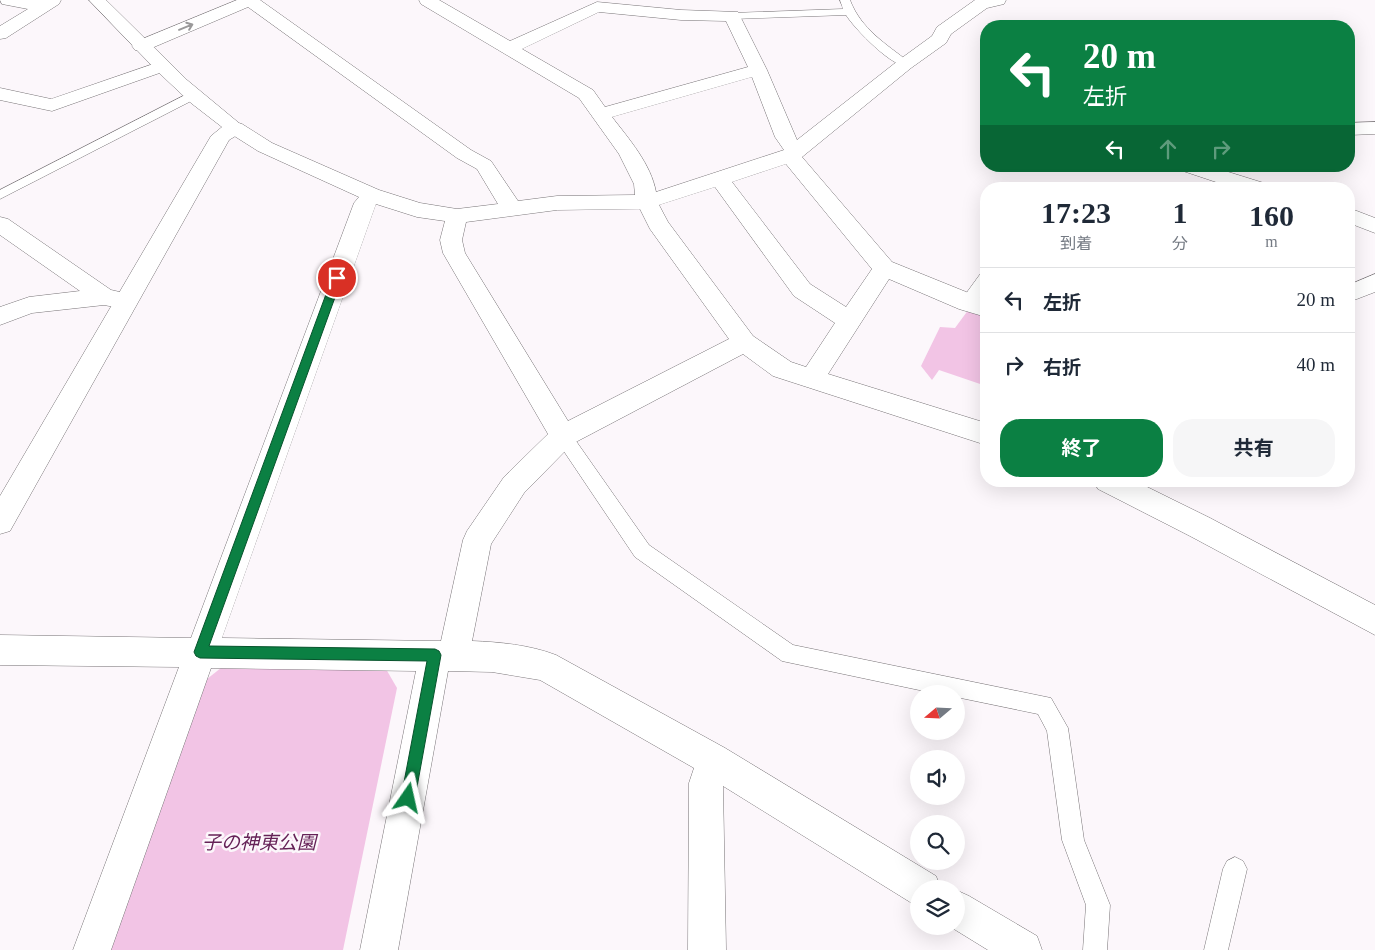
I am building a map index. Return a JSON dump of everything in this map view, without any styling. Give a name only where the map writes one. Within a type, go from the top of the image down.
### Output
[{"type":"street","points":[[8,0],[47,3]]},
{"type":"street","points":[[97,0],[141,46],[193,95],[235,128],[266,147],[372,195],[417,210],[457,216],[557,203],[647,202],[720,180],[793,154],[905,64],[940,39],[943,31],[985,1]]},
{"type":"street","points":[[141,46],[252,0],[464,154],[484,166],[513,210]]},
{"type":"street","points":[[429,0],[586,94],[629,153],[644,184],[647,202],[658,224],[744,342],[782,369],[980,432]]},
{"type":"street","points":[[0,34],[47,3]]},
{"type":"street","points":[[508,49],[598,4],[681,15],[732,16],[758,70],[793,154],[884,268],[977,306]]},
{"type":"street","points":[[0,94],[52,105],[162,66]]},
{"type":"street","points":[[601,114],[758,70]]},
{"type":"street","points":[[0,522],[115,299],[221,136],[235,128]]},
{"type":"street","points":[[1355,130],[1375,128]]},
{"type":"street","points":[[1206,172],[1238,182]]},
{"type":"street","points":[[720,180],[802,290],[849,321]]},
{"type":"street","points":[[92,950],[365,203],[372,195]]},
{"type":"street","points":[[457,216],[451,240],[454,253],[563,436]]},
{"type":"street","points":[[1355,218],[1375,226]]},
{"type":"street","points":[[0,224],[115,299]]},
{"type":"street","points":[[811,379],[884,268]]},
{"type":"street","points":[[0,316],[29,305],[115,299]]},
{"type":"street","points":[[379,950],[444,655],[477,540],[514,485],[563,436],[744,342]]},
{"type":"street","points":[[1120,487],[1200,527],[1375,621]]},
{"type":"street","points":[[0,650],[444,655],[492,657],[545,666],[713,760],[910,881]]},
{"type":"street","points":[[707,950],[706,783],[713,760]]},
{"type":"street","points":[[965,915],[1023,950]]},
{"type":"lane","points":[[782,0],[784,14]]},
{"type":"lane","points":[[845,0],[848,12],[864,31],[905,64]]},
{"type":"lane","points":[[732,16],[848,12]]},
{"type":"lane","points":[[0,195],[193,95]]},
{"type":"lane","points":[[563,436],[642,551],[789,654],[1044,705],[1057,728],[1073,840],[1098,905],[1095,950]]},
{"type":"lane","points":[[1216,950],[1235,869]]},
{"type":"green space","points":[[969,309],[980,312],[980,384],[939,370],[932,380],[921,366],[940,327],[955,328]]},
{"type":"green space","name":"子の神東公園","points":[[226,664],[386,669],[397,688],[343,950],[111,950],[207,679]]},
{"type":"route","points":[[337,278],[200,652],[435,655],[408,798]]}]
